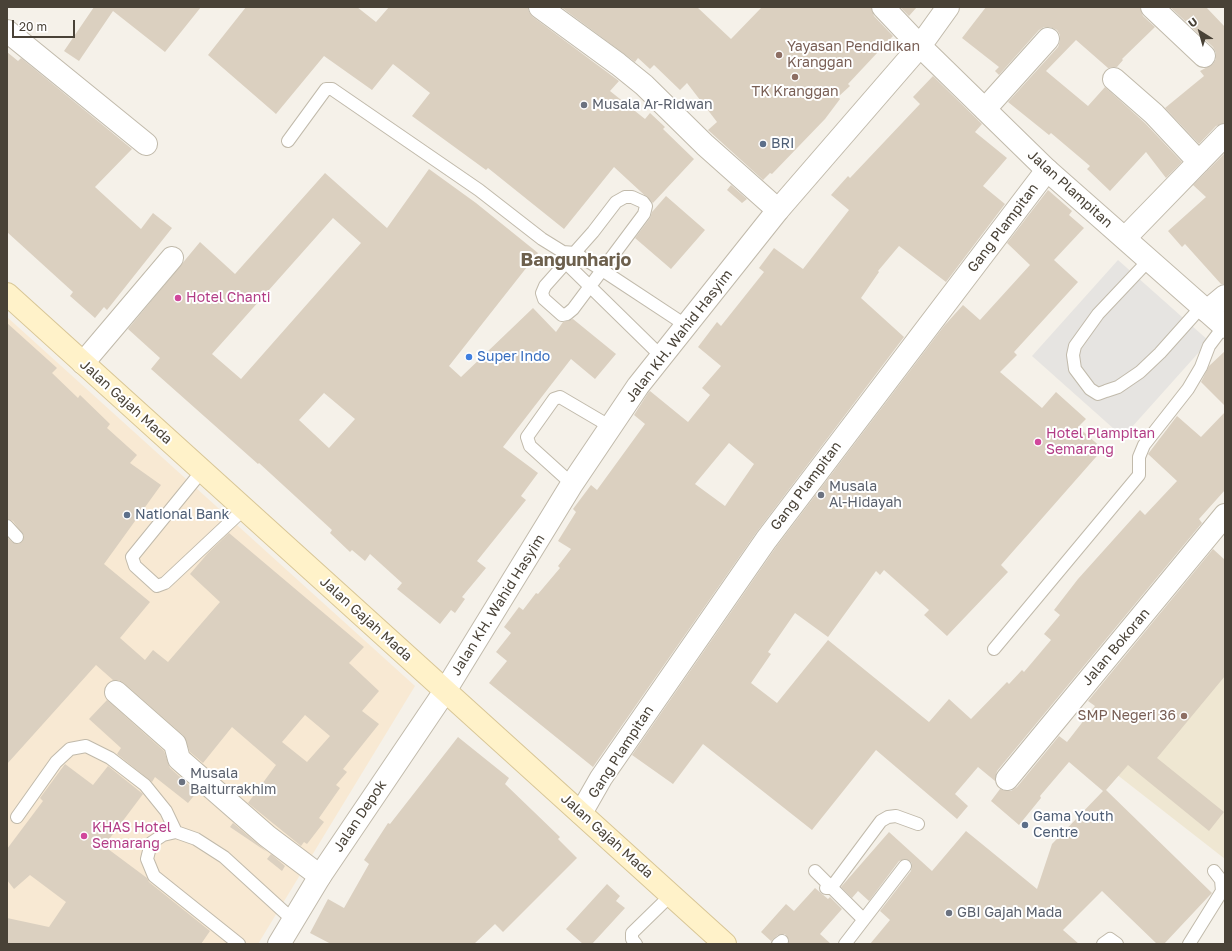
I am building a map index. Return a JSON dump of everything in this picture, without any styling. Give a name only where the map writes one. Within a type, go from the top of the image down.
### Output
[{"type":"main road","name":"Jalan Gajah Mada","points":[[7,294],[726,944]]},
{"type":"street","points":[[540,7],[644,84],[705,145],[778,210]]},
{"type":"street","name":"Jalan Plampitan","points":[[883,7],[920,46],[1047,170],[1225,327]]},
{"type":"street","name":"Jalan KH. Wahid Hasyim","points":[[445,691],[572,484],[638,386],[778,210],[920,46],[948,7]]},
{"type":"street","points":[[1152,7],[1204,56]]},
{"type":"street","points":[[7,31],[146,144]]},
{"type":"street","points":[[985,109],[1048,39]]},
{"type":"street","points":[[1114,79],[1154,114],[1199,162]]},
{"type":"street","points":[[1125,238],[1225,135]]},
{"type":"street","name":"Gang Plampitan","points":[[581,813],[601,778],[766,540],[1047,170]]},
{"type":"street","points":[[83,363],[172,258]]},
{"type":"street","points":[[1205,308],[1225,296]]},
{"type":"street","name":"Jalan Bokoran","points":[[1006,779],[1225,515]]},
{"type":"street","name":"Jalan Depok","points":[[279,944],[320,876],[445,691]]},
{"type":"street","points":[[116,692],[175,744],[179,759],[267,836],[320,876]]},
{"type":"lane","points":[[288,141],[326,89],[332,89],[479,190],[568,256],[602,270],[687,326]]},
{"type":"lane","points":[[625,197],[632,197],[643,202],[646,206],[644,214],[590,287],[567,314],[562,315],[544,299],[542,293],[545,286],[568,256],[616,202],[625,197]]},
{"type":"lane","points":[[568,256],[590,287],[662,357]]},
{"type":"lane","points":[[1150,260],[1098,314],[1075,346],[1073,355],[1076,368],[1090,389],[1098,394],[1118,387],[1140,372],[1205,308]]},
{"type":"lane","points":[[994,648],[1139,475],[1139,457],[1144,445],[1188,389],[1201,367],[1209,346],[1225,327]]},
{"type":"lane","points":[[572,484],[530,446],[527,437],[554,398],[560,397],[611,427]]},
{"type":"lane","points":[[202,471],[132,557],[135,566],[157,586],[165,583],[244,509]]},
{"type":"lane","points":[[7,526],[17,537]]},
{"type":"lane","points":[[17,817],[56,762],[70,750],[86,746],[110,758],[145,785],[166,811],[176,832]]},
{"type":"lane","points":[[828,888],[881,821],[888,817],[896,816],[918,824]]},
{"type":"lane","points":[[239,944],[154,876],[147,859],[150,843],[163,834],[176,832],[196,838],[224,857],[293,920]]},
{"type":"lane","points":[[845,944],[905,866]]},
{"type":"lane","points":[[815,871],[828,888],[863,919]]},
{"type":"lane","points":[[1189,944],[1222,891],[1221,880],[1214,871]]},
{"type":"lane","points":[[636,944],[632,939],[632,933],[671,894]]},
{"type":"lane","points":[[1103,944],[1110,939],[1117,944]]},
{"type":"shaded area","points":[[1118,260],[1209,341],[1123,437],[1032,356]]},
{"type":"shaded area","points":[[7,317],[415,686],[258,944],[7,944]]},
{"type":"shaded area","name":"SMP Negeri 36","points":[[1225,621],[1225,859],[1102,763]]},
{"type":"building","points":[[94,7],[201,7],[165,52],[113,11],[79,61],[64,51]]},
{"type":"building","points":[[246,7],[357,7],[376,22],[389,7],[528,7],[529,12],[533,17],[619,81],[610,91],[645,119],[650,113],[665,127],[663,129],[694,159],[653,203],[614,167],[564,229],[488,168],[486,170],[412,116],[430,93],[393,64],[372,90],[324,56],[276,114],[208,55]]},
{"type":"building","points":[[561,7],[697,7],[731,39],[762,7],[871,7],[874,16],[893,36],[848,84],[850,86],[838,97],[840,99],[825,119],[772,174],[770,173],[763,180],[708,130],[717,122],[687,83],[680,90],[654,65],[650,69],[638,58],[635,62]]},
{"type":"building","points":[[900,7],[917,7],[909,16]]},
{"type":"building","points":[[986,7],[1140,7],[1143,16],[1155,27],[1122,59],[1123,60],[1117,67],[1108,68],[1076,40],[1046,71],[1088,106],[1105,87],[1145,123],[1182,162],[1166,178],[1146,152],[1110,191],[1087,169],[1090,166],[1051,133],[1049,135],[1008,102],[1058,47],[1060,35],[1057,30],[1050,27],[1044,27],[1039,30],[999,75],[995,71],[999,67],[962,38]]},
{"type":"building","points":[[1170,7],[1206,7],[1225,27],[1225,123],[1216,126],[1199,144],[1165,108],[1204,76],[1200,71],[1213,64],[1216,59],[1216,53],[1213,47]]},
{"type":"building","points":[[7,52],[18,61],[21,58],[132,149],[95,187],[141,229],[153,213],[172,228],[107,310],[104,307],[95,318],[70,296],[73,292],[7,232]]},
{"type":"building","points":[[933,76],[982,124],[975,132],[1007,158],[983,186],[1005,204],[946,282],[899,246],[878,271],[879,272],[861,298],[904,337],[756,533],[593,767],[489,683],[507,661],[496,652],[511,633],[504,627],[519,607],[523,610],[536,593],[538,594],[560,568],[558,566],[571,549],[558,541],[576,512],[573,509],[591,485],[597,490],[645,424],[634,415],[648,393],[650,391],[688,422],[710,395],[702,388],[721,366],[698,347],[717,322],[721,326],[764,272],[759,268],[774,248],[803,269],[849,210],[831,195],[848,176],[850,178],[920,104],[913,97]],"holes":[[[729,443],[754,464],[725,506],[695,484]]]},
{"type":"building","points":[[1225,153],[1225,284],[1221,284],[1185,244],[1182,247],[1168,231],[1206,197],[1193,185]]},
{"type":"building","points":[[429,169],[476,203],[538,253],[449,366],[461,377],[533,308],[556,332],[563,322],[573,319],[616,354],[595,379],[571,359],[503,447],[538,473],[521,496],[526,500],[477,561],[486,568],[462,597],[465,599],[455,613],[451,610],[440,624],[397,589],[402,583],[370,554],[365,561],[352,550],[350,552],[330,533],[332,530],[259,463],[258,464],[151,369],[160,358],[128,329],[200,242],[235,274],[325,173],[387,228]],"holes":[[[333,218],[361,243],[241,379],[212,354]],[[324,393],[355,419],[329,448],[299,420]]]},
{"type":"building","points":[[731,185],[747,199],[742,203],[727,190]]},
{"type":"building","points":[[1048,190],[1072,211],[1069,215],[1084,228],[1054,260],[1078,282],[1014,352],[1017,355],[1000,372],[1042,408],[1056,392],[1086,419],[1078,427],[1103,449],[1001,565],[1008,572],[947,636],[924,615],[929,610],[884,570],[880,575],[876,571],[828,637],[795,613],[768,652],[771,654],[751,683],[777,703],[828,640],[929,722],[949,699],[971,719],[1007,682],[1009,684],[1022,670],[1024,672],[1051,640],[1044,634],[1060,615],[1054,610],[1078,579],[1140,510],[1145,515],[1177,481],[1148,454],[1177,416],[1201,437],[1225,412],[1225,490],[1199,519],[1202,523],[997,771],[995,781],[978,767],[955,794],[968,806],[957,819],[876,750],[812,830],[703,744],[673,784],[632,755],[776,547],[944,326],[963,305],[980,320],[1030,265],[1007,243]]},
{"type":"building","points":[[666,196],[705,230],[671,269],[635,238],[650,218],[652,212]]},
{"type":"building","points":[[7,323],[57,368],[52,373],[78,398],[80,395],[110,424],[107,428],[137,455],[130,463],[161,485],[104,564],[150,602],[120,638],[145,660],[153,650],[168,662],[220,602],[190,574],[208,553],[229,533],[364,647],[349,663],[379,691],[362,711],[379,724],[343,769],[347,772],[336,785],[340,788],[319,818],[324,822],[307,844],[304,842],[301,846],[248,803],[276,765],[232,727],[203,763],[190,752],[183,735],[124,683],[119,680],[113,680],[96,665],[7,764],[7,537],[12,542],[18,544],[22,542],[24,536],[13,521],[7,519]],"holes":[[[305,715],[330,736],[307,762],[282,742]]]},
{"type":"building","points":[[1225,351],[1225,406],[1201,382],[1209,366]]},
{"type":"building","points":[[1213,549],[1225,560],[1225,676],[1157,758],[1224,812],[1209,831],[1128,765],[1106,790],[1212,893],[1164,944],[1157,944],[1102,891],[1063,930],[1079,944],[870,944],[890,920],[880,911],[911,871],[912,863],[906,859],[899,861],[869,901],[858,891],[852,898],[841,887],[889,832],[932,871],[966,831],[1037,889],[1052,844],[1103,791],[1069,762],[1040,796],[1041,798],[1019,825],[991,801],[1000,789],[1011,791],[1017,787],[1059,736],[1067,742],[1095,706],[1088,701]]},
{"type":"building","points":[[107,700],[164,751],[170,768],[197,792],[188,803],[155,777],[152,782],[117,754],[121,748],[89,719]]},
{"type":"building","points":[[458,737],[509,778],[505,784],[560,837],[558,839],[577,858],[503,932],[495,924],[474,944],[331,944],[310,933],[328,899],[344,908],[369,864],[364,860],[388,823],[390,824]]},
{"type":"building","points":[[65,764],[93,785],[108,766],[143,794],[104,846],[147,878],[149,882],[210,931],[201,944],[7,944],[7,918],[49,927],[66,902],[30,875],[14,889],[7,880],[7,849],[43,801],[40,798]]},
{"type":"building","points":[[233,823],[259,845],[267,852],[230,827]]},
{"type":"building","points":[[271,854],[285,866],[282,871],[267,859]]},
{"type":"building","points":[[607,884],[620,896],[616,901],[625,908],[592,944],[583,944],[566,929]]},
{"type":"building","points":[[815,888],[828,899],[830,897],[842,909],[820,934],[831,944],[789,944],[789,940],[785,934],[778,935],[771,941],[761,932],[786,904],[794,911]]},
{"type":"place","name":"Yayasan Pendidikan Kranggan","points":[[779,55]]},
{"type":"place","name":"TK Kranggan","points":[[795,77]]},
{"type":"place","name":"Musala Ar-Ridwan","points":[[584,105]]},
{"type":"place","name":"BRI","points":[[763,144]]},
{"type":"place","name":"Hotel Chanti","points":[[178,298]]},
{"type":"place","name":"Super Indo","points":[[469,357]]},
{"type":"place","name":"Hotel Plampitan Semarang","points":[[1038,442]]},
{"type":"place","name":"Musala Al-Hidayah","points":[[821,495]]},
{"type":"place","name":"National Bank","points":[[127,515]]},
{"type":"place","name":"SMP Negeri 36","points":[[1184,716]]},
{"type":"place","name":"Musala Baiturrakhim","points":[[182,782]]},
{"type":"place","name":"Gama Youth Centre","points":[[1025,825]]},
{"type":"place","name":"KHAS Hotel Semarang","points":[[84,836]]},
{"type":"place","name":"GBI Gajah Mada","points":[[949,913]]},
{"type":"district","name":"Bangunharjo","points":[[576,260]]}]
